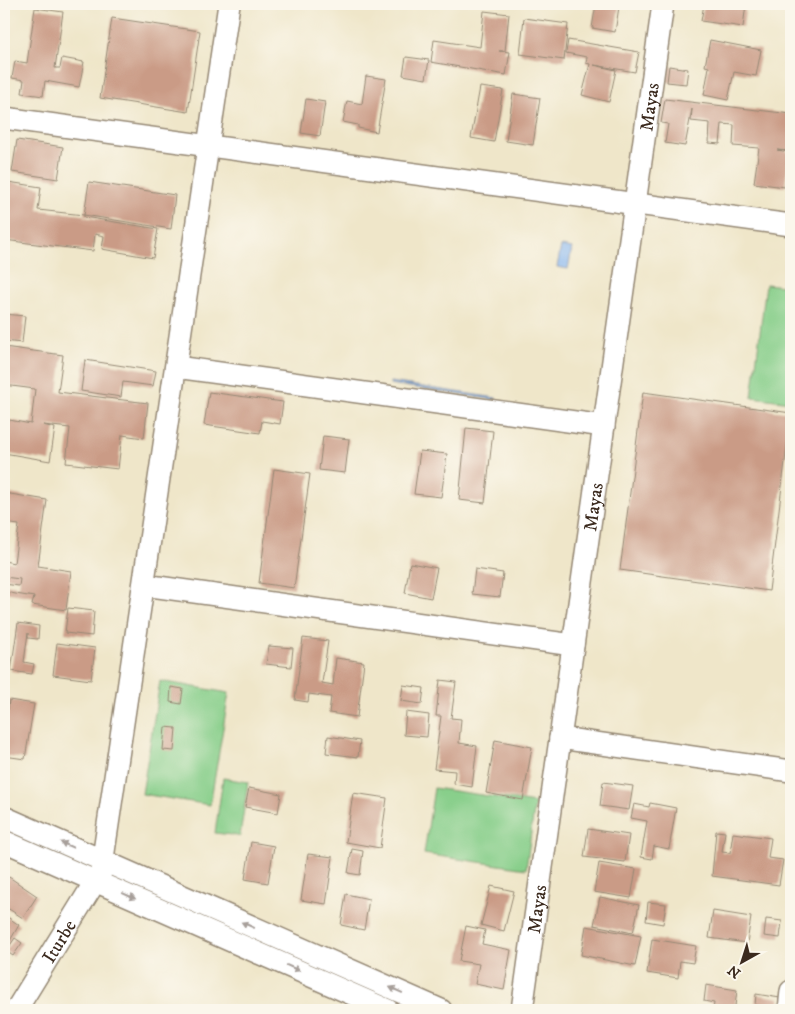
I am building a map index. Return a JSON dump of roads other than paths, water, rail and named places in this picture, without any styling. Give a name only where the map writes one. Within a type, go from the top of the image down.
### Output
[{"type":"street","points":[[100,871],[229,4]]},
{"type":"street","name":"Mayas","points":[[522,1010],[663,4]]},
{"type":"street","points":[[4,118],[791,226]]},
{"type":"street","points":[[176,367],[604,426]]},
{"type":"street","points":[[144,585],[573,644]]},
{"type":"street","points":[[560,738],[791,771]]},
{"type":"street","points":[[4,816],[100,871],[388,1010]]},
{"type":"street","points":[[4,841],[100,871],[441,1010]]},
{"type":"street","name":"Iturbe","points":[[16,1010],[100,871]]},
{"type":"street","points":[[789,1010],[791,991]]},
{"type":"water","points":[[561,246],[572,248],[568,269],[557,267]]},
{"type":"water","points":[[390,382],[496,398],[496,400],[390,384]]}]
